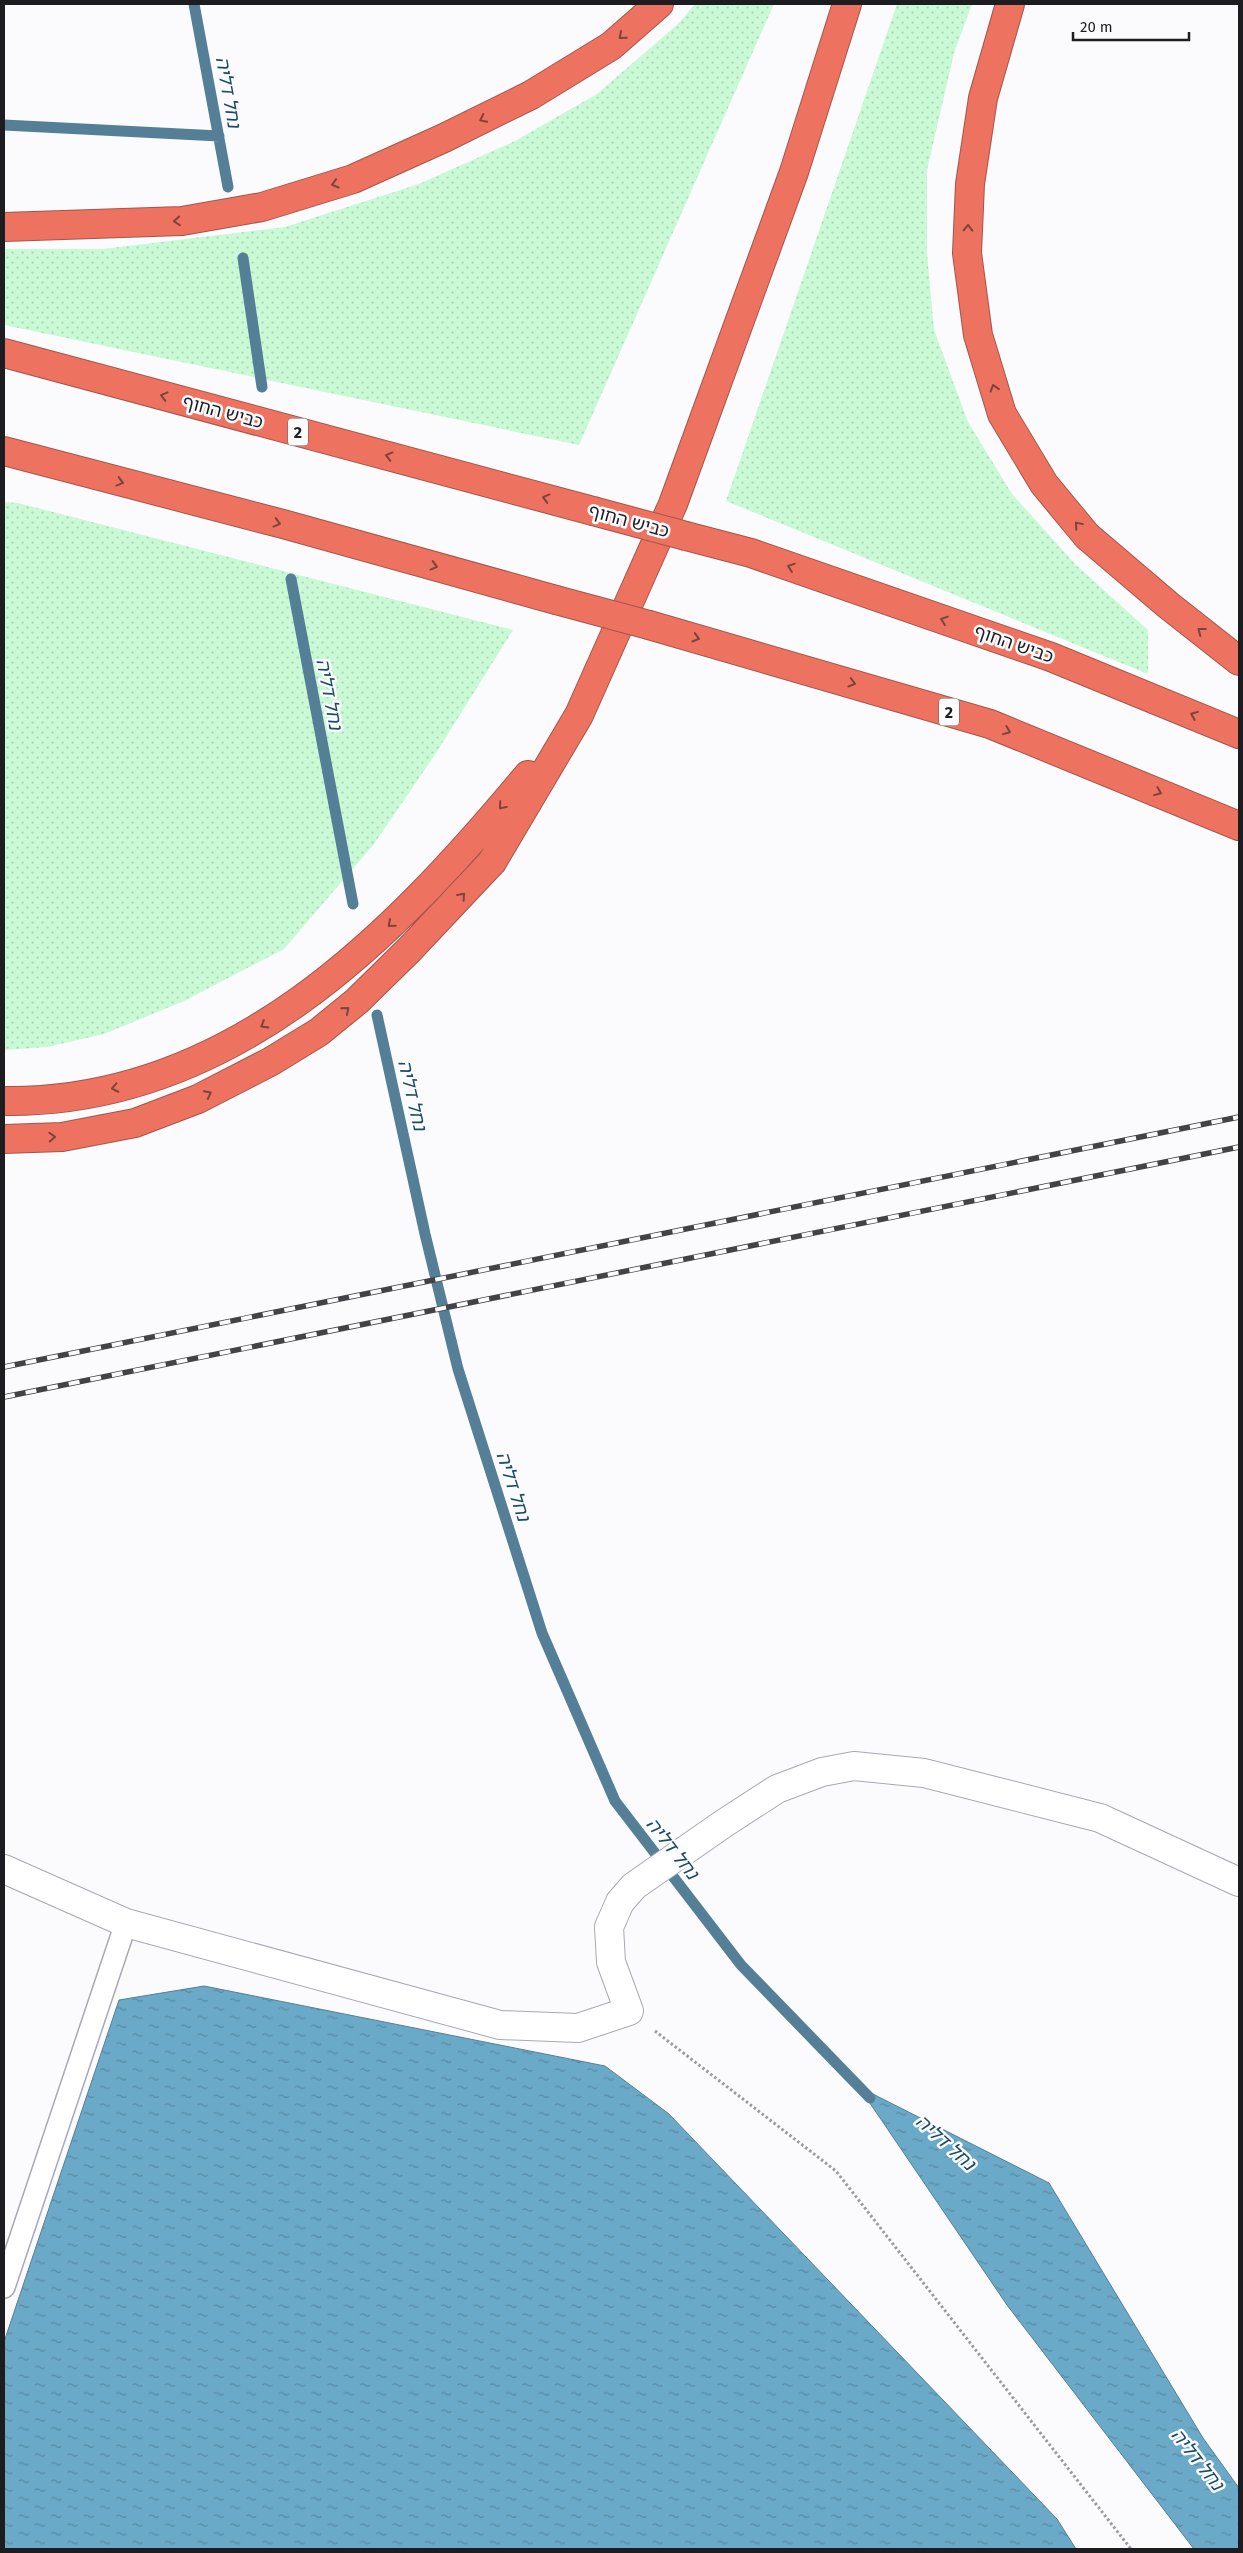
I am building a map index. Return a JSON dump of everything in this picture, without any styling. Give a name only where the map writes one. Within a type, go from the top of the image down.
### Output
[{"type":"highway","points":[[4,227],[182,221],[262,207],[353,179],[444,138],[531,95],[611,46],[659,4]]},
{"type":"highway","points":[[4,1139],[62,1137],[135,1123],[198,1099],[270,1062],[319,1032],[357,1001],[410,949],[492,862],[579,715],[673,504],[794,172],[847,4]]},
{"type":"highway","points":[[794,172],[867,4]]},
{"type":"highway","points":[[1010,4],[983,98],[970,184],[967,253],[978,335],[1002,414],[1044,484],[1087,536],[1168,605],[1239,661]]},
{"type":"highway","name":"כביש החוף","points":[[4,353],[751,553],[1051,657],[1239,734]]},
{"type":"highway","name":"2","points":[[4,452],[293,527],[649,625],[990,724],[1239,826]]},
{"type":"highway","points":[[4,464],[73,470]]},
{"type":"highway","points":[[4,1101],[72,1097],[121,1087],[178,1068],[240,1039],[290,1009],[411,907],[470,844],[579,715]]},
{"type":"street","points":[[4,1869],[126,1923],[500,2025],[578,2028],[629,2011],[611,1962],[609,1927],[620,1902],[634,1886],[777,1789],[822,1772],[854,1766],[924,1773],[1100,1818],[1239,1882]]},
{"type":"lane","points":[[4,2287],[126,1923]]},
{"type":"path","points":[[629,2011],[836,2171],[1131,2549]]},
{"type":"green space","points":[[695,4],[774,4],[579,445],[4,325],[4,249],[103,249],[285,227],[419,184],[515,141],[597,94],[678,24]]},
{"type":"green space","points":[[897,4],[972,4],[954,53],[927,170],[927,253],[934,330],[968,422],[1012,494],[1076,565],[1148,630],[1148,674],[726,501]]},
{"type":"green space","points":[[4,502],[18,503],[513,630],[436,753],[374,844],[284,949],[184,1001],[104,1034],[47,1047],[4,1050]]},
{"type":"water","points":[[204,1986],[605,2066],[669,2114],[1057,2519],[1076,2549],[4,2549],[4,2342],[119,2000]]},
{"type":"water","points":[[859,2087],[1049,2183],[1203,2438],[1239,2488],[1239,2549],[1194,2549],[1007,2305]]},
{"type":"waterway","name":"נחל דליה","points":[[194,4],[228,187]]},
{"type":"waterway","points":[[4,125],[219,136]]},
{"type":"waterway","name":"נחל דליה","points":[[243,258],[262,387]]},
{"type":"waterway","name":"נחל דליה","points":[[291,579],[353,904]]},
{"type":"waterway","name":"נחל דליה","points":[[377,1015],[425,1234],[458,1369],[542,1633],[615,1801],[741,1965],[870,2098]]},
{"type":"railway","points":[[4,1367],[1239,1117]]},
{"type":"railway","points":[[4,1397],[1239,1147]]}]
